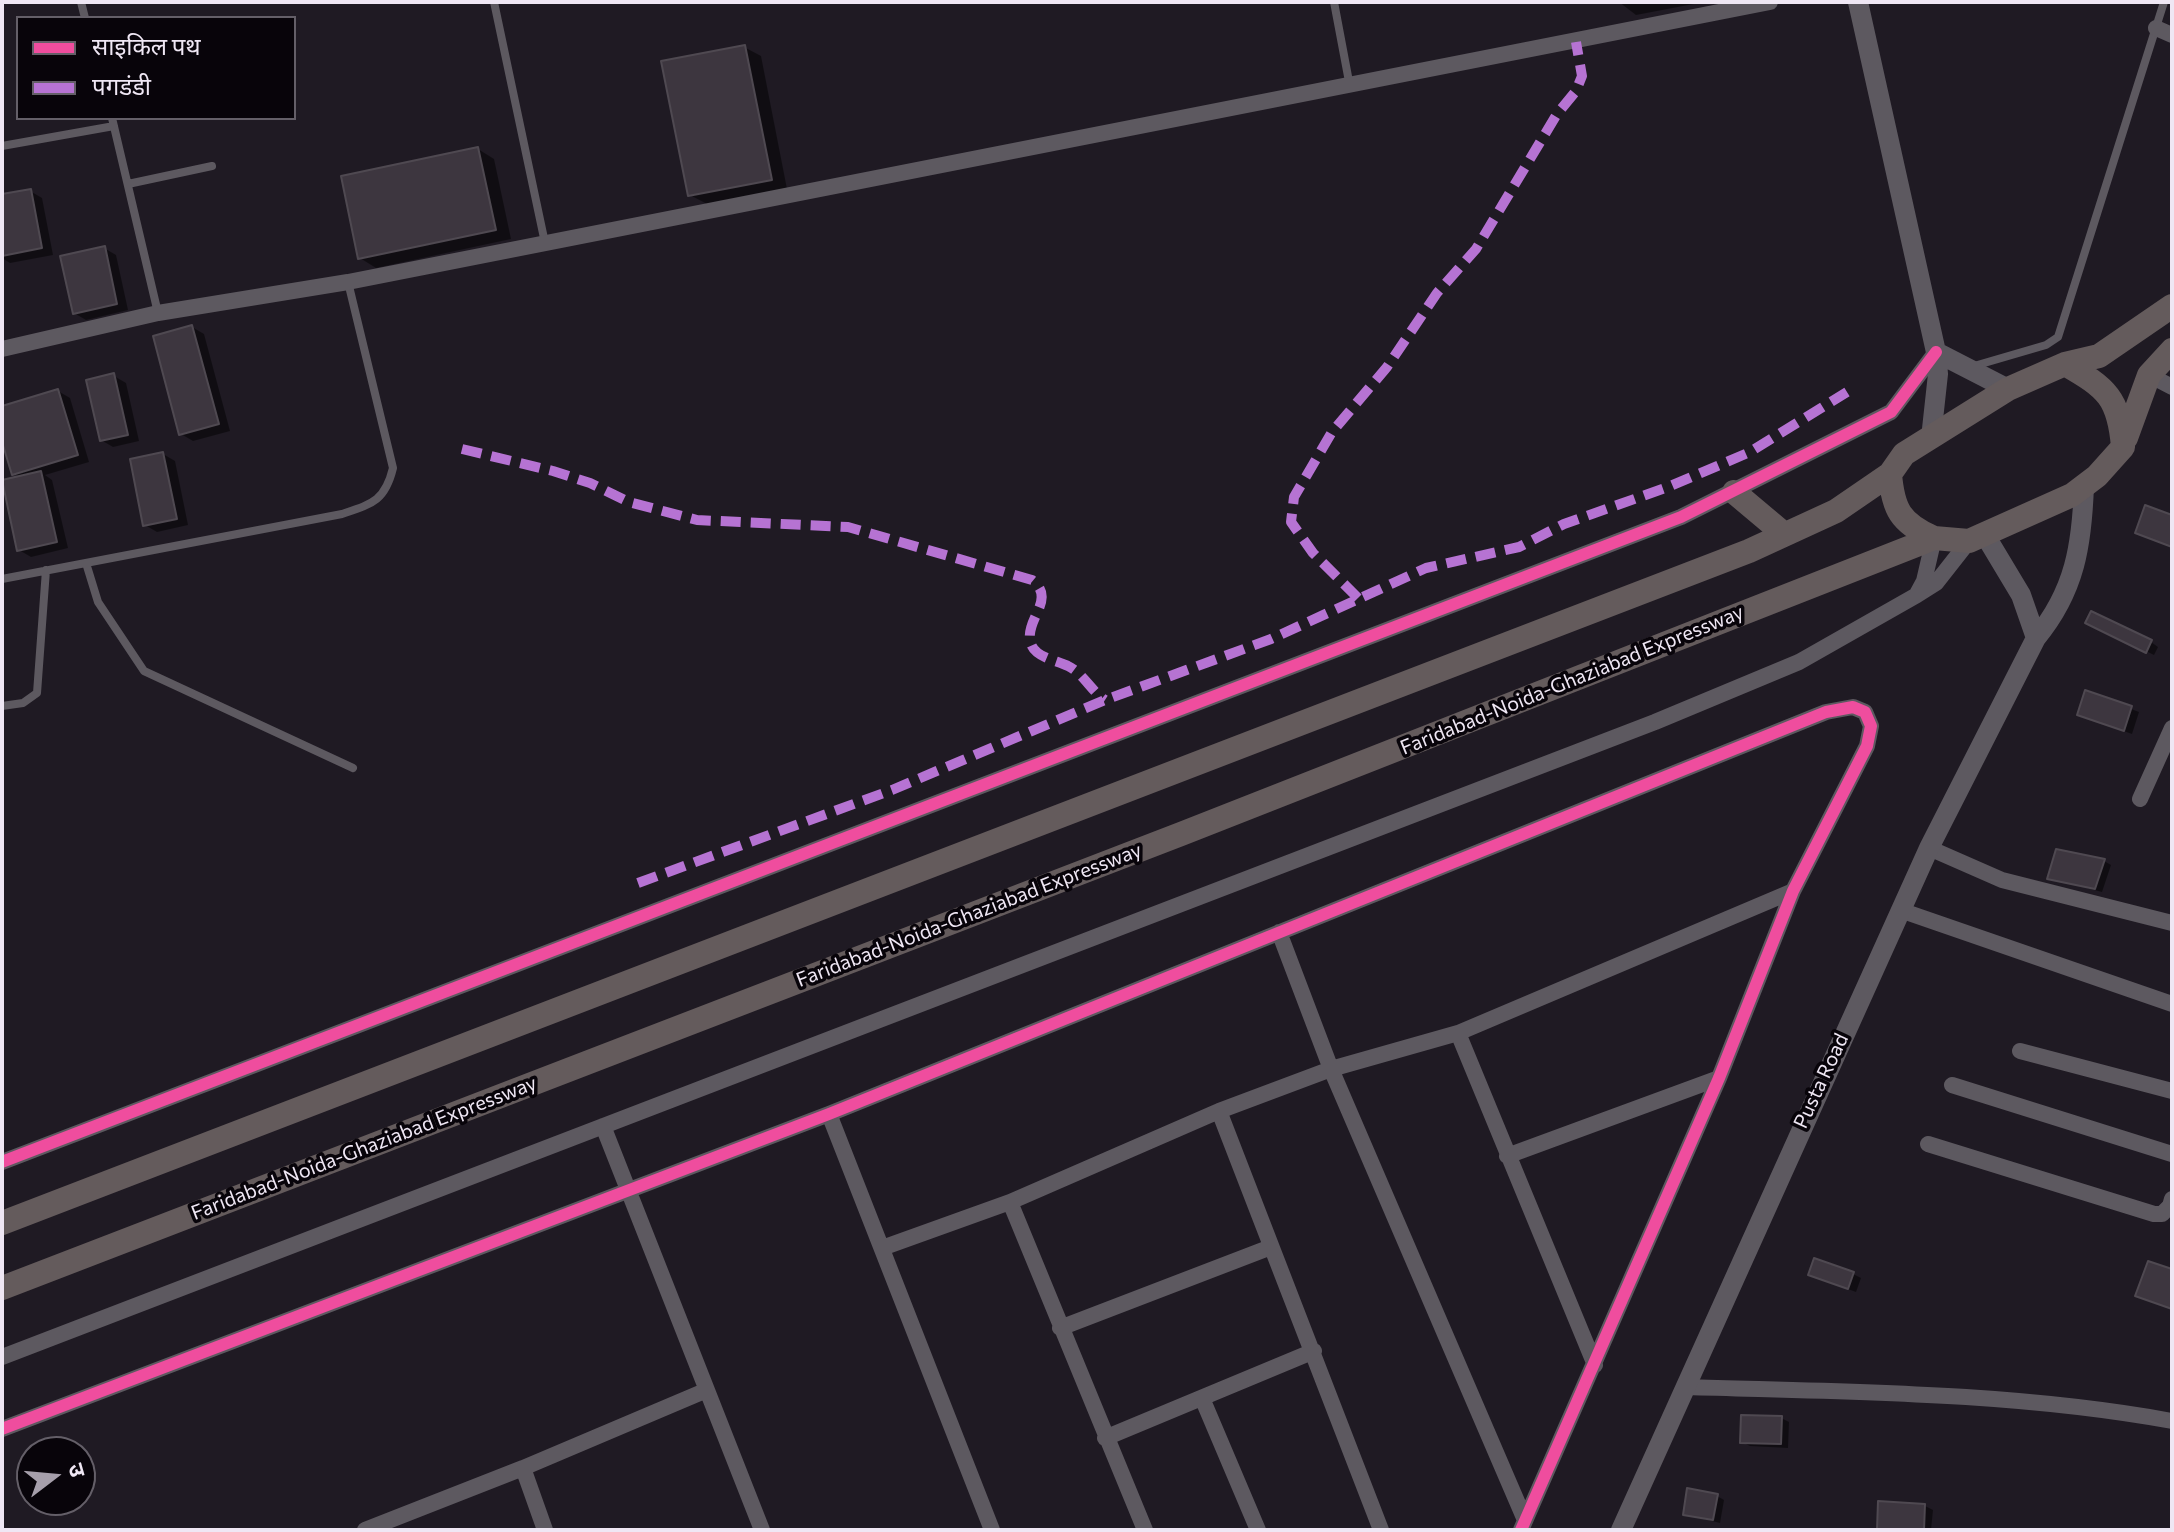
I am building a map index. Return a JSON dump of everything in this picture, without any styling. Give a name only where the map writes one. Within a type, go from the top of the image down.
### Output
[{"type":"main road","points":[[2,1223],[1784,534],[1836,511],[1890,474],[1904,454],[2008,389],[2065,364],[2099,356],[2167,309]]},
{"type":"main road","points":[[2123,447],[2149,375],[2172,350]]},
{"type":"main road","points":[[2065,364],[2095,381],[2121,413],[2123,447]]},
{"type":"main road","name":"Faridabad-Noida-Ghaziabad Expressway","points":[[2,1288],[1166,840],[1934,538],[1977,538],[2072,495],[2123,447]]},
{"type":"main road","name":"Faridabad-Noida-Ghaziabad Expressway","points":[[1890,474],[1892,505],[1914,529],[1934,538]]},
{"type":"main road","points":[[1734,492],[1784,534]]},
{"type":"street","points":[[2,349],[158,313],[348,282],[1770,2]]},
{"type":"street","points":[[1858,2],[1936,352],[1938,374],[1931,438]]},
{"type":"street","points":[[2156,28],[2172,35]]},
{"type":"street","points":[[1936,352],[2008,389]]},
{"type":"street","points":[[2,1162],[1666,523],[1891,412],[1936,352]]},
{"type":"street","points":[[2149,375],[2172,387]]},
{"type":"street","name":"Pusta Road","points":[[1621,1530],[1929,848],[2036,638],[2059,610],[2082,541],[2084,485]]},
{"type":"street","points":[[1917,595],[1924,581],[1934,538]]},
{"type":"street","points":[[2,1357],[1655,722],[1799,662],[1917,595],[1936,583],[1977,538],[2021,595],[2036,638]]},
{"type":"street","points":[[2,1429],[829,1114],[1826,712],[1853,707],[1865,712],[1871,726],[1867,746],[1793,891],[1719,1078],[1523,1525]]},
{"type":"street","points":[[2140,799],[2172,729]]},
{"type":"street","points":[[1929,848],[2002,880],[2172,923]]},
{"type":"street","points":[[882,1248],[1010,1202],[1219,1111],[1331,1069],[1458,1033],[1793,891]]},
{"type":"street","points":[[1900,910],[2172,1004]]},
{"type":"street","points":[[1279,932],[1331,1069],[1523,1525]]},
{"type":"street","points":[[1458,1033],[1595,1365]]},
{"type":"street","points":[[2020,1051],[2172,1091]]},
{"type":"street","points":[[1507,1156],[1719,1078]]},
{"type":"street","points":[[1952,1085],[2172,1154]]},
{"type":"street","points":[[1219,1111],[1381,1530]]},
{"type":"street","points":[[829,1114],[992,1530]]},
{"type":"street","points":[[603,1126],[762,1530]]},
{"type":"street","points":[[1928,1144],[2154,1214],[2162,1214],[2172,1199]]},
{"type":"street","points":[[1010,1202],[1145,1530]]},
{"type":"street","points":[[1060,1328],[1271,1247]]},
{"type":"street","points":[[1105,1438],[1314,1351]]},
{"type":"street","points":[[1687,1387],[1931,1395],[2092,1406],[2172,1421]]},
{"type":"street","points":[[365,1530],[523,1468],[707,1390]]},
{"type":"street","points":[[1202,1398],[1258,1530]]},
{"type":"street","points":[[523,1468],[545,1530]]},
{"type":"lane","points":[[494,2],[545,243]]},
{"type":"lane","points":[[1334,2],[1350,87]]},
{"type":"lane","points":[[1966,369],[2046,345],[2058,337],[2164,2]]},
{"type":"lane","points":[[2,146],[113,122],[158,313]]},
{"type":"lane","points":[[128,184],[212,166]]},
{"type":"lane","points":[[2,579],[342,514],[369,505],[388,490],[393,468],[348,282]]},
{"type":"lane","points":[[86,563],[98,602],[144,671],[353,768]]},
{"type":"lane","points":[[2,706],[23,703],[37,693],[46,570]]},
{"type":"building","points":[[745,45],[772,180],[688,196],[661,61]]},
{"type":"building","points":[[478,147],[496,230],[358,259],[341,176]]},
{"type":"building","points":[[31,189],[42,248],[2,256],[2,194]]},
{"type":"building","points":[[105,246],[117,304],[73,314],[60,256]]},
{"type":"building","points":[[192,325],[219,424],[179,435],[153,336]]},
{"type":"building","points":[[114,373],[128,435],[100,441],[86,380]]},
{"type":"building","points":[[58,389],[78,455],[12,475],[2,442],[2,406]]},
{"type":"building","points":[[163,452],[177,519],[143,526],[130,459]]},
{"type":"building","points":[[41,471],[57,542],[17,551],[2,480]]},
{"type":"building","points":[[2145,505],[2172,515],[2172,547],[2135,533]]},
{"type":"building","points":[[2091,611],[2152,640],[2146,653],[2085,623]]},
{"type":"building","points":[[2085,690],[2132,706],[2124,731],[2077,715]]},
{"type":"building","points":[[2056,849],[2105,859],[2095,889],[2047,879]]},
{"type":"building","points":[[1814,1258],[1854,1272],[1848,1289],[1808,1275]]},
{"type":"building","points":[[2148,1261],[2172,1269],[2172,1309],[2135,1296]]},
{"type":"building","points":[[1741,1415],[1782,1416],[1781,1444],[1740,1443]]},
{"type":"building","points":[[1687,1488],[1718,1494],[1713,1520],[1683,1515]]},
{"type":"building","points":[[1878,1501],[1925,1504],[1924,1530],[1877,1530]]},
{"type":"marked path","points":[[1358,598],[1313,553],[1291,522],[1294,497],[1332,432],[1387,367],[1437,293],[1476,249],[1557,114],[1576,91],[1582,76],[1576,42]]},
{"type":"marked path","points":[[638,883],[892,790],[1105,700],[1271,639],[1426,568],[1519,547],[1564,524],[1668,487],[1750,452],[1847,392]]},
{"type":"marked path","points":[[462,449],[553,471],[590,483],[629,502],[697,520],[848,527],[1032,580],[1042,595],[1031,626],[1034,649],[1042,656],[1073,669],[1105,700]]},
{"type":"cycle path","points":[[2,1162],[1681,517],[1891,412],[1936,352]]},
{"type":"cycle path","points":[[2,1429],[829,1114],[1826,712],[1853,707],[1865,712],[1871,726],[1867,746],[1793,891],[1719,1078],[1521,1530]]}]
